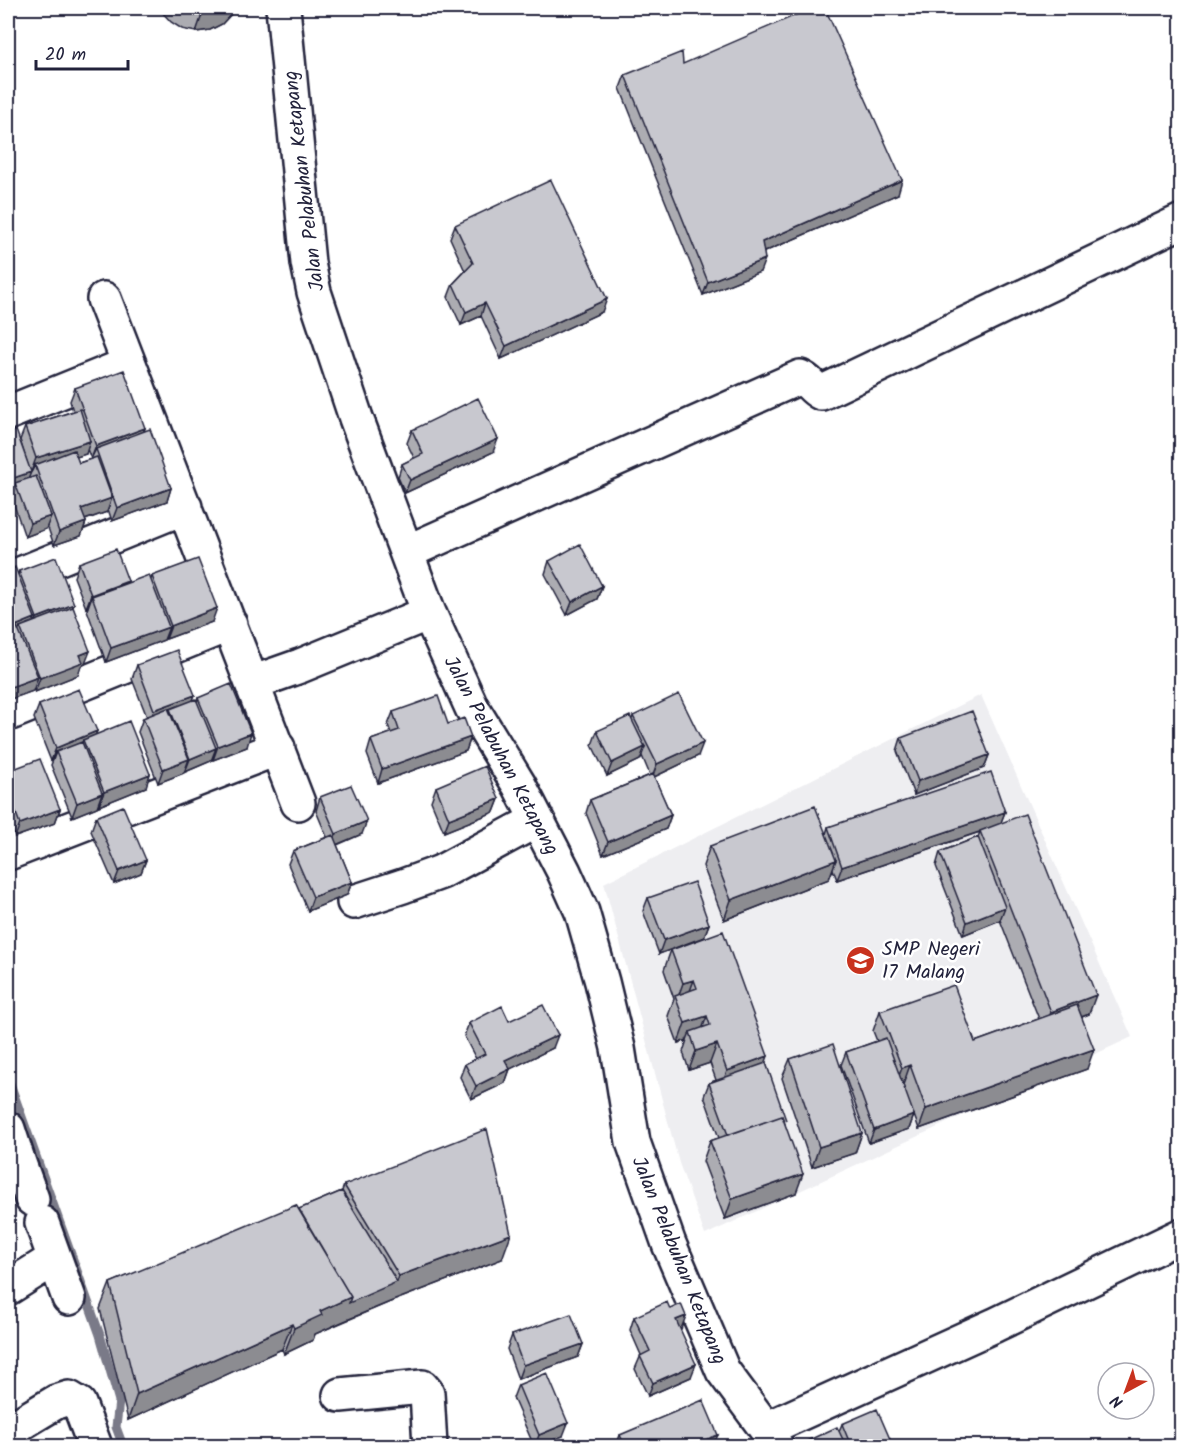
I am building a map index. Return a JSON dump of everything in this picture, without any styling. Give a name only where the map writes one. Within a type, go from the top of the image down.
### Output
[{"type":"street","name":"Jalan Pelabuhan Ketapang","points":[[283,8],[308,263],[314,292],[356,418],[429,613],[472,708],[519,785],[564,872],[586,923],[618,1048],[633,1142],[669,1244],[723,1371],[771,1438]]},
{"type":"street","points":[[407,552],[800,377],[807,380],[815,390],[821,393],[1182,221]]},
{"type":"street","points":[[104,299],[298,803]]},
{"type":"street","points":[[8,413],[129,364]]},
{"type":"street","points":[[8,579],[185,507]]},
{"type":"street","points":[[252,683],[300,666],[429,613]]},
{"type":"street","points":[[8,714],[230,624]]},
{"type":"street","points":[[8,853],[278,748]]},
{"type":"street","points":[[354,902],[441,872],[537,820]]},
{"type":"street","points":[[8,1129],[14,1167],[37,1211],[69,1298]]},
{"type":"street","points":[[771,1438],[995,1325],[1182,1235]]},
{"type":"street","points":[[8,1288],[54,1259]]},
{"type":"street","points":[[340,1395],[422,1387],[427,1393],[430,1446]]},
{"type":"street","points":[[8,1431],[56,1402],[69,1398],[79,1404],[94,1446]]},
{"type":"shaded area","name":"SMP Negeri 17 Malang","points":[[981,695],[1132,1037],[705,1235],[679,1163],[604,883]]},
{"type":"building","points":[[186,8],[222,8],[203,12]]},
{"type":"building","points":[[812,8],[825,8],[902,180],[762,242],[765,259],[708,282],[625,75],[682,52],[683,64]]},
{"type":"building","points":[[551,180],[607,299],[506,346],[485,303],[466,312],[453,284],[473,263],[455,225]]},
{"type":"building","points":[[124,370],[145,428],[96,446],[75,388]]},
{"type":"building","points":[[478,398],[498,439],[410,480],[402,464],[423,454],[412,430]]},
{"type":"building","points":[[80,409],[90,441],[36,458],[25,427]]},
{"type":"building","points":[[150,429],[171,488],[117,508],[96,449]]},
{"type":"building","points":[[16,430],[31,472],[8,480],[8,433]]},
{"type":"building","points":[[74,450],[79,463],[97,457],[112,498],[81,509],[86,522],[59,532],[35,465]]},
{"type":"building","points":[[36,476],[51,516],[30,523],[15,483]]},
{"type":"building","points":[[580,544],[602,586],[572,602],[549,561]]},
{"type":"building","points":[[116,549],[128,581],[91,595],[79,563]]},
{"type":"building","points":[[56,557],[74,604],[37,618],[19,571]]},
{"type":"building","points":[[198,559],[217,608],[171,626],[152,576]]},
{"type":"building","points":[[15,567],[35,618],[8,629],[8,570]]},
{"type":"building","points":[[149,575],[169,627],[111,648],[92,596]]},
{"type":"building","points":[[73,607],[90,651],[80,655],[83,662],[40,678],[20,627]]},
{"type":"building","points":[[17,627],[38,677],[11,687],[8,677],[8,631]]},
{"type":"building","points":[[177,650],[195,695],[154,710],[137,665]]},
{"type":"building","points":[[231,684],[251,733],[218,746],[198,698]]},
{"type":"building","points":[[79,689],[97,731],[56,748],[39,705]]},
{"type":"building","points":[[679,694],[703,743],[657,764],[633,716]]},
{"type":"building","points":[[438,696],[448,724],[464,718],[471,737],[382,769],[371,740],[399,730],[393,712]]},
{"type":"building","points":[[196,699],[216,748],[190,759],[170,709]]},
{"type":"building","points":[[168,708],[189,759],[163,769],[143,718]]},
{"type":"building","points":[[972,711],[989,755],[918,781],[901,738]]},
{"type":"building","points":[[630,716],[645,747],[612,763],[597,731]]},
{"type":"building","points":[[129,721],[150,774],[104,792],[83,740]]},
{"type":"building","points":[[82,742],[102,793],[77,803],[56,752]]},
{"type":"building","points":[[40,759],[60,809],[20,824],[8,791],[8,771]]},
{"type":"building","points":[[485,766],[499,799],[449,819],[436,787]]},
{"type":"building","points":[[991,772],[1005,812],[842,867],[828,827]]},
{"type":"building","points":[[653,774],[671,815],[608,842],[590,800]]},
{"type":"building","points":[[351,785],[367,821],[336,834],[320,797]]},
{"type":"building","points":[[123,806],[146,860],[119,871],[96,817]]},
{"type":"building","points":[[815,806],[836,860],[731,900],[710,846]]},
{"type":"building","points":[[1025,814],[1096,995],[1051,1012],[980,831]]},
{"type":"building","points":[[333,835],[352,882],[313,897],[293,851]]},
{"type":"building","points":[[978,837],[1005,907],[967,922],[940,852]]},
{"type":"building","points":[[694,882],[709,924],[664,940],[648,898]]},
{"type":"building","points":[[723,931],[768,1056],[727,1071],[717,1044],[696,1051],[690,1032],[710,1025],[707,1016],[685,1023],[675,996],[697,988],[694,980],[683,983],[671,950]]},
{"type":"building","points":[[954,985],[975,1042],[1077,1005],[1094,1049],[926,1109],[910,1065],[902,1068],[880,1011]]},
{"type":"building","points":[[543,1005],[558,1035],[505,1060],[510,1069],[476,1086],[465,1064],[485,1054],[469,1023],[502,1006],[509,1021]]},
{"type":"building","points":[[886,1038],[914,1115],[874,1130],[846,1052]]},
{"type":"building","points":[[833,1044],[862,1133],[819,1147],[790,1059]]},
{"type":"building","points":[[766,1063],[786,1120],[784,1121],[782,1116],[728,1135],[709,1083]]},
{"type":"building","points":[[782,1116],[803,1174],[732,1199],[710,1141]]},
{"type":"building","points":[[487,1129],[511,1234],[399,1276],[344,1185]]},
{"type":"building","points":[[342,1191],[397,1282],[349,1303],[351,1297],[299,1209]]},
{"type":"building","points":[[296,1205],[351,1297],[320,1311],[322,1315],[294,1328],[292,1324],[137,1394],[110,1283]]},
{"type":"building","points":[[667,1302],[670,1309],[681,1304],[686,1316],[676,1320],[696,1364],[653,1383],[640,1356],[650,1351],[634,1317]]},
{"type":"building","points":[[571,1314],[583,1344],[523,1365],[512,1335]]},
{"type":"building","points":[[547,1373],[568,1423],[539,1435],[518,1385]]},
{"type":"building","points":[[703,1400],[718,1435],[690,1446],[625,1446],[620,1435]]},
{"type":"building","points":[[877,1409],[893,1446],[851,1446],[842,1424]]},
{"type":"building","points":[[837,1427],[846,1446],[809,1446],[807,1441]]},
{"type":"building","points":[[117,1443],[118,1446],[97,1446]]},
{"type":"waterway","points":[[8,1078],[100,1335],[119,1401],[116,1427],[123,1446]]},
{"type":"place","name":"SMP Negeri 17 Malang","points":[[861,960]]}]
